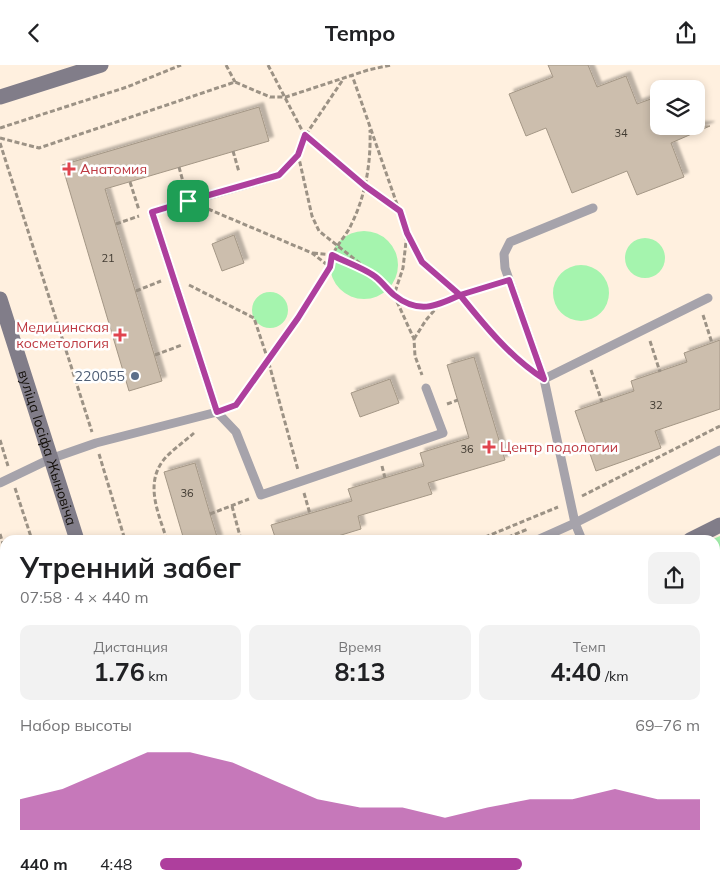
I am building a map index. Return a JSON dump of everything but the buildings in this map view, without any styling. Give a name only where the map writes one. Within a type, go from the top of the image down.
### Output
[{"type":"main road","points":[[0,97],[101,65]]},
{"type":"main road","name":"вуліца Іосіфа Жыновіча","points":[[0,299],[75,535]]},
{"type":"main road","points":[[700,535],[720,525]]},
{"type":"lane","points":[[279,175],[152,212],[217,412],[236,432],[261,495],[443,433],[426,388]]},
{"type":"lane","points":[[580,535],[575,523],[544,379],[505,268],[504,253],[510,242],[593,209]]},
{"type":"lane","points":[[544,379],[703,300]]},
{"type":"lane","points":[[0,483],[50,459],[96,443],[217,412]]},
{"type":"lane","points":[[548,535],[720,451]]},
{"type":"path","points":[[0,128],[127,87],[181,65]]},
{"type":"path","points":[[226,65],[235,82],[270,97],[286,97],[342,80],[352,75],[390,65]]},
{"type":"path","points":[[268,65],[305,135],[365,186],[400,211]]},
{"type":"path","points":[[352,75],[407,233],[422,262],[460,295],[494,337],[523,364],[544,379]]},
{"type":"path","points":[[279,175],[298,155],[305,135],[342,80]]},
{"type":"path","points":[[0,138],[39,148],[235,82]]},
{"type":"path","points":[[165,535],[156,508],[153,486],[158,473],[166,457],[217,412],[236,405],[330,267],[332,255],[352,225],[362,199],[371,152],[370,125]]},
{"type":"path","points":[[0,143],[124,535]]},
{"type":"path","points":[[233,151],[243,185]]},
{"type":"path","points":[[298,155],[312,216],[320,231],[376,277],[394,295],[407,303],[422,308],[439,305],[460,295],[509,280]]},
{"type":"path","points":[[178,167],[188,201],[312,253],[330,267]]},
{"type":"path","points":[[130,182],[141,216]]},
{"type":"path","points":[[116,224],[152,212]]},
{"type":"path","points":[[407,233],[403,268],[394,295],[414,339],[415,356],[426,388]]},
{"type":"path","points":[[312,253],[332,255],[376,277]]},
{"type":"path","points":[[136,291],[173,277],[254,318],[268,360],[310,514]]},
{"type":"path","points":[[703,300],[712,343]]},
{"type":"path","points":[[414,339],[439,305]]},
{"type":"path","points":[[646,329],[660,372]]},
{"type":"path","points":[[155,355],[194,340]]},
{"type":"path","points":[[587,358],[602,402]]},
{"type":"path","points":[[490,535],[571,502],[720,426]]},
{"type":"path","points":[[210,514],[261,495]]},
{"type":"path","points":[[232,506],[240,535]]},
{"type":"green space","points":[[364,231],[377,234],[388,241],[395,252],[398,265],[395,278],[388,289],[377,296],[364,299],[351,296],[340,289],[333,278],[330,265],[333,252],[340,241],[351,234]]},
{"type":"green space","points":[[641,238],[649,238],[656,241],[662,247],[665,258],[662,269],[656,275],[649,278],[641,278],[634,275],[628,269],[625,262],[625,254],[628,247],[634,241]]},
{"type":"green space","points":[[575,265],[587,265],[597,269],[605,277],[609,293],[605,309],[597,317],[587,321],[575,321],[565,317],[557,309],[553,299],[553,287],[557,277],[565,269]]},
{"type":"green space","points":[[270,292],[277,293],[283,297],[287,303],[287,317],[283,323],[277,327],[270,328],[263,327],[257,323],[253,317],[252,310],[253,303],[257,297],[263,293]]},
{"type":"place","name":"Анатомия","points":[[69,169]]},
{"type":"place","name":"Медицинская косметология","points":[[120,335]]},
{"type":"place","name":"220055","points":[[135,376]]},
{"type":"place","name":"Центр подологии","points":[[489,447]]},
{"type":"route","points":[[188,201],[152,212],[217,412],[236,405],[298,318],[330,267],[332,255],[376,277],[394,295],[412,305],[422,308],[439,305],[460,295],[494,337],[523,364],[544,379],[509,280],[460,295],[422,262],[407,233],[400,211],[365,186],[305,135],[298,155],[279,175],[188,201]]}]
